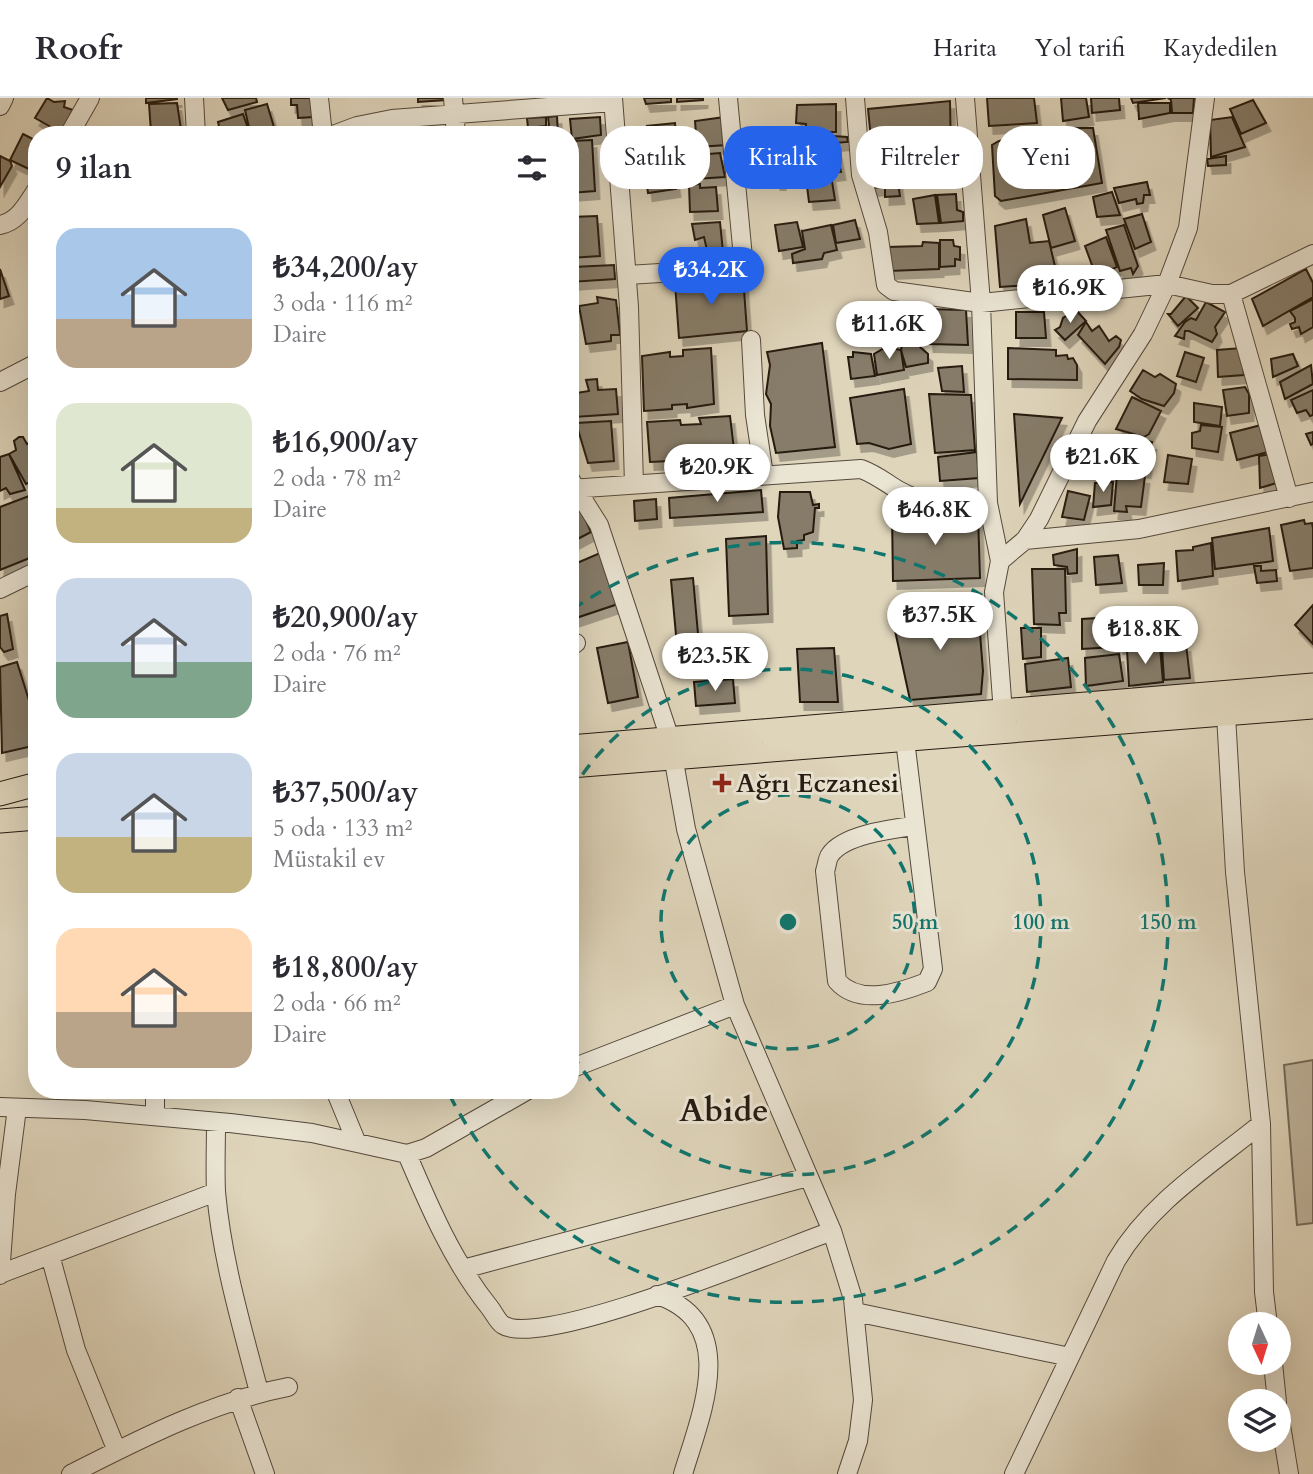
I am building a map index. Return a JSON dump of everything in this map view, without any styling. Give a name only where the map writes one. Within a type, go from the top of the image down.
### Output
[{"type":"main road","points":[[579,764],[672,748],[1003,713],[1313,685]]},
{"type":"main road","points":[[579,747],[672,748],[905,740],[1313,707]]},
{"type":"main road","points":[[0,794],[28,786]]},
{"type":"main road","points":[[0,821],[28,819]]},
{"type":"street","points":[[0,106],[4,98]]},
{"type":"street","points":[[74,126],[90,98]]},
{"type":"street","points":[[194,98],[196,126]]},
{"type":"street","points":[[318,98],[322,126]]},
{"type":"street","points":[[627,275],[744,268],[728,98]]},
{"type":"street","points":[[855,98],[861,175],[878,232],[886,285],[913,296],[981,303],[1167,284],[1212,294],[1231,294],[1313,254]]},
{"type":"street","points":[[965,98],[981,303],[988,503],[1000,561],[995,592],[1003,713]]},
{"type":"street","points":[[1000,561],[1025,540],[1039,519],[1087,421],[1143,334],[1167,284],[1188,228],[1205,98]]},
{"type":"street","points":[[362,126],[453,105],[613,100],[627,275],[635,485]]},
{"type":"street","points":[[453,105],[455,126]]},
{"type":"street","points":[[0,225],[9,223],[28,202]]},
{"type":"street","points":[[1231,294],[1289,498]]},
{"type":"street","points":[[751,340],[755,415],[764,475]]},
{"type":"street","points":[[0,382],[28,368]]},
{"type":"street","points":[[579,486],[635,485],[861,469],[877,475],[915,499],[933,504],[955,506],[988,503]]},
{"type":"street","points":[[1025,540],[1139,529],[1313,492]]},
{"type":"street","points":[[579,495],[599,525],[672,748],[686,830],[736,1005],[832,1231],[855,1312],[863,1400],[858,1441],[847,1474]]},
{"type":"street","points":[[0,589],[28,575]]},
{"type":"street","points":[[1226,715],[1235,872],[1261,1124],[1266,1312]]},
{"type":"street","points":[[905,740],[913,826],[933,969],[927,982],[908,990],[864,996],[847,993],[837,981],[825,871],[830,855],[845,842],[886,829],[913,826]]},
{"type":"street","points":[[579,1066],[736,1005]]},
{"type":"street","points":[[155,1099],[155,1116]]},
{"type":"street","points":[[339,1099],[356,1141]]},
{"type":"street","points":[[216,1192],[0,1274],[9,1108],[216,1122],[356,1141],[407,1154],[426,1148],[512,1099]]},
{"type":"street","points":[[216,1122],[216,1192],[232,1291],[259,1392]]},
{"type":"street","points":[[1014,1474],[1132,1233],[1161,1205],[1261,1124]]},
{"type":"street","points":[[407,1154],[437,1224],[463,1269],[503,1325],[524,1331],[556,1327],[657,1295],[832,1231]]},
{"type":"street","points":[[463,1269],[808,1177]]},
{"type":"street","points":[[50,1255],[76,1350],[117,1451]]},
{"type":"street","points":[[657,1295],[687,1309],[702,1334],[709,1357],[704,1404],[682,1474]]},
{"type":"street","points":[[855,1312],[1070,1356]]},
{"type":"street","points":[[71,1474],[238,1398],[288,1387]]},
{"type":"street","points":[[238,1398],[265,1474]]},
{"type":"street","points":[[1285,1452],[1289,1474]]},
{"type":"shaded area","points":[[1313,1060],[1313,1223],[1297,1225],[1284,1065]]},
{"type":"building","points":[[47,98],[54,102],[65,101],[64,107],[73,110],[65,126],[49,126],[35,118]]},
{"type":"building","points":[[146,98],[177,98],[177,99],[146,103]]},
{"type":"building","points":[[222,98],[256,98],[257,102],[228,110]]},
{"type":"building","points":[[291,98],[312,98],[314,117],[298,118],[297,105],[291,105]]},
{"type":"building","points":[[418,98],[446,98],[446,100],[418,102]]},
{"type":"building","points":[[644,98],[671,98],[671,102],[646,104]]},
{"type":"building","points":[[677,98],[703,98],[703,100],[677,102]]},
{"type":"building","points":[[987,98],[1034,98],[1037,123],[989,126]]},
{"type":"building","points":[[1061,98],[1086,98],[1089,117],[1063,121]]},
{"type":"building","points":[[1091,98],[1119,98],[1120,110],[1092,113]]},
{"type":"building","points":[[1131,98],[1166,98],[1133,103]]},
{"type":"building","points":[[1168,98],[1194,98],[1193,113],[1172,113],[1171,100]]},
{"type":"building","points":[[1253,100],[1266,123],[1241,134],[1230,109]]},
{"type":"building","points":[[950,101],[950,126],[870,126],[868,109]]},
{"type":"building","points":[[177,103],[181,126],[151,126],[149,104]]},
{"type":"building","points":[[1138,103],[1170,103],[1170,113],[1139,119]]},
{"type":"building","points":[[267,104],[274,126],[249,126],[245,110]]},
{"type":"building","points":[[836,104],[836,126],[806,126],[796,123],[797,105]]},
{"type":"building","points":[[243,114],[247,126],[219,126],[218,122]]},
{"type":"building","points":[[557,116],[558,126],[549,126],[548,117]]},
{"type":"building","points":[[546,117],[546,126],[528,126],[527,118]]},
{"type":"building","points":[[600,117],[600,135],[579,138],[579,126],[571,126],[570,119]]},
{"type":"building","points":[[725,117],[724,145],[710,146],[710,126],[695,126],[695,121]]},
{"type":"building","points":[[1232,117],[1245,147],[1211,157],[1210,120]]},
{"type":"building","points":[[675,123],[675,126],[647,126]]},
{"type":"building","points":[[23,134],[28,136],[28,169],[10,160]]},
{"type":"building","points":[[592,140],[595,191],[579,192],[579,141]]},
{"type":"building","points":[[1095,140],[1102,183],[1095,184]]},
{"type":"building","points":[[997,142],[997,189],[1068,189],[1001,201],[995,196],[992,145]]},
{"type":"building","points":[[720,153],[724,177],[710,178],[710,154]]},
{"type":"building","points":[[0,156],[10,161],[12,166],[0,187]]},
{"type":"building","points":[[1226,156],[1226,165],[1208,166],[1207,159]]},
{"type":"building","points":[[1147,182],[1150,195],[1144,195],[1143,203],[1137,204],[1136,199],[1119,203],[1114,188]]},
{"type":"building","points":[[716,187],[718,211],[690,212],[689,189]]},
{"type":"building","points":[[647,189],[676,189],[648,193]]},
{"type":"building","points":[[807,189],[833,189],[835,200],[809,202]]},
{"type":"building","points":[[885,189],[899,189],[900,196],[885,197]]},
{"type":"building","points":[[1112,192],[1120,215],[1097,217],[1093,197]]},
{"type":"building","points":[[956,194],[957,210],[963,212],[963,221],[941,223],[937,195]]},
{"type":"building","points":[[935,195],[939,223],[917,224],[913,199]]},
{"type":"building","points":[[1065,208],[1075,241],[1051,248],[1043,215]]},
{"type":"building","points":[[1142,214],[1151,242],[1135,249],[1124,219]]},
{"type":"building","points":[[597,216],[600,256],[579,257],[579,217]]},
{"type":"building","points":[[1026,219],[1030,243],[1049,241],[1059,283],[1000,287],[995,226]]},
{"type":"building","points":[[855,220],[860,239],[836,243],[833,225]]},
{"type":"building","points":[[720,222],[724,262],[710,263],[704,237],[695,240],[692,224]]},
{"type":"building","points":[[797,222],[803,247],[779,251],[775,225]]},
{"type":"building","points":[[831,225],[837,250],[824,253],[822,259],[793,263],[792,254],[805,249],[802,231]]},
{"type":"building","points":[[1124,225],[1138,266],[1133,274],[1131,268],[1120,271],[1106,230]]},
{"type":"building","points":[[1106,237],[1117,267],[1096,276],[1085,246]]},
{"type":"building","points":[[940,240],[953,240],[954,246],[960,247],[960,260],[955,259],[955,266],[940,267]]},
{"type":"building","points":[[923,242],[939,243],[939,269],[889,271],[887,247],[922,246]]},
{"type":"building","points":[[614,265],[615,279],[579,281],[579,267]]},
{"type":"building","points":[[0,269],[9,296],[0,299]]},
{"type":"building","points":[[1306,269],[1313,283],[1313,297],[1263,326],[1252,299]]},
{"type":"building","points":[[743,276],[747,331],[679,338],[675,283]]},
{"type":"building","points":[[1186,296],[1198,308],[1178,326],[1168,314],[1171,314]]},
{"type":"building","points":[[597,297],[616,300],[620,335],[611,335],[611,341],[586,344],[579,306],[598,303]]},
{"type":"building","points":[[1313,299],[1313,327],[1301,334],[1299,327],[1292,329],[1290,324],[1295,322],[1295,318],[1290,311]]},
{"type":"building","points":[[1206,302],[1225,312],[1215,327],[1217,334],[1212,342],[1189,331],[1185,331],[1184,339],[1175,336],[1185,322],[1191,318],[1196,320]]},
{"type":"building","points":[[926,309],[966,310],[968,345],[929,344]]},
{"type":"building","points":[[1076,310],[1086,321],[1065,340],[1055,330],[1060,327],[1063,318]]},
{"type":"building","points":[[1016,312],[1044,312],[1046,338],[1016,338]]},
{"type":"building","points":[[1086,322],[1092,331],[1099,326],[1109,341],[1116,336],[1121,340],[1119,347],[1105,364],[1078,335]]},
{"type":"building","points":[[903,340],[919,341],[920,347],[928,354],[928,363],[906,367],[901,350]]},
{"type":"building","points":[[822,343],[835,447],[776,453],[770,426],[771,404],[766,394],[770,365],[767,352]]},
{"type":"building","points":[[886,347],[901,350],[904,370],[877,375],[874,354]]},
{"type":"building","points":[[711,348],[714,404],[687,408],[687,404],[672,405],[672,409],[644,411],[642,356],[670,352],[670,357],[683,356],[683,350]]},
{"type":"building","points":[[1008,348],[1056,350],[1056,356],[1067,355],[1068,359],[1073,358],[1077,365],[1077,380],[1008,379]]},
{"type":"building","points":[[1242,348],[1244,375],[1218,377],[1217,350]]},
{"type":"building","points":[[853,352],[871,354],[875,376],[851,379],[848,357],[853,357]]},
{"type":"building","points":[[1185,352],[1204,358],[1196,382],[1177,376]]},
{"type":"building","points":[[1293,354],[1298,366],[1273,377],[1271,359]]},
{"type":"building","points":[[1311,365],[1313,384],[1285,399],[1280,382]]},
{"type":"building","points":[[962,366],[964,392],[942,391],[938,368]]},
{"type":"building","points":[[1143,370],[1155,377],[1160,374],[1176,384],[1174,393],[1164,406],[1142,399],[1130,391]]},
{"type":"building","points":[[597,379],[598,390],[616,389],[618,414],[579,417],[579,393],[589,391],[586,380]]},
{"type":"building","points":[[1245,387],[1249,394],[1249,413],[1227,416],[1223,390]]},
{"type":"building","points":[[904,389],[911,444],[889,449],[869,443],[857,444],[850,398]]},
{"type":"building","points":[[1313,390],[1313,415],[1310,416],[1306,410],[1297,413],[1291,400]]},
{"type":"building","points":[[929,394],[971,395],[975,450],[935,453]]},
{"type":"building","points":[[1132,397],[1161,411],[1149,434],[1144,437],[1116,429]]},
{"type":"building","points":[[1194,403],[1222,407],[1220,426],[1194,422]]},
{"type":"building","points":[[1014,414],[1062,418],[1020,504]]},
{"type":"building","points":[[730,416],[735,458],[650,462],[647,422],[680,420],[681,425],[701,424],[699,418]]},
{"type":"building","points":[[611,421],[614,461],[588,463],[579,433],[579,423]]},
{"type":"building","points":[[1201,425],[1222,427],[1218,452],[1192,448],[1192,433],[1200,431]]},
{"type":"building","points":[[1261,425],[1268,452],[1237,460],[1230,433]]},
{"type":"building","points":[[1313,432],[1313,444],[1311,445],[1306,434]]},
{"type":"building","points":[[1120,435],[1152,442],[1146,470],[1114,464]]},
{"type":"building","points":[[23,437],[28,444],[26,484],[9,454],[16,450],[14,441]]},
{"type":"building","points":[[977,452],[979,478],[940,481],[938,457]]},
{"type":"building","points":[[9,454],[25,490],[10,494],[6,488],[0,491],[0,457]]},
{"type":"building","points":[[1272,454],[1280,482],[1260,488],[1259,456]]},
{"type":"building","points":[[1168,455],[1192,459],[1188,484],[1164,482]]},
{"type":"building","points":[[1117,474],[1145,476],[1141,507],[1126,506],[1127,512],[1114,511]]},
{"type":"building","points":[[1113,482],[1111,505],[1093,507],[1095,483]]},
{"type":"building","points":[[761,490],[763,512],[670,518],[669,498]]},
{"type":"building","points":[[1068,491],[1090,496],[1084,520],[1062,517]]},
{"type":"building","points":[[780,492],[810,492],[813,505],[819,504],[819,508],[815,508],[813,532],[804,535],[804,540],[797,541],[797,548],[784,549],[778,517]]},
{"type":"building","points":[[28,496],[28,559],[0,570],[0,507]]},
{"type":"building","points":[[656,499],[657,519],[635,521],[634,501]]},
{"type":"building","points":[[579,507],[580,507],[591,532],[579,538]]},
{"type":"building","points":[[892,514],[978,514],[980,578],[893,581]]},
{"type":"building","points":[[1304,520],[1305,524],[1312,523],[1313,528],[1313,568],[1290,571],[1281,525]]},
{"type":"building","points":[[1269,528],[1273,561],[1215,569],[1212,538]]},
{"type":"building","points":[[766,536],[768,614],[729,616],[726,539]]},
{"type":"building","points":[[1211,543],[1213,576],[1178,581],[1176,551],[1193,550],[1193,547]]},
{"type":"building","points":[[1077,549],[1077,573],[1068,574],[1067,567],[1054,565],[1053,555]]},
{"type":"building","points":[[600,553],[618,604],[579,617],[579,562]]},
{"type":"building","points":[[1118,555],[1122,583],[1096,585],[1094,557]]},
{"type":"building","points":[[1164,563],[1163,585],[1139,585],[1138,565]]},
{"type":"building","points":[[1254,566],[1261,566],[1261,571],[1276,570],[1277,581],[1257,583]]},
{"type":"building","points":[[1032,569],[1065,569],[1066,613],[1059,613],[1060,625],[1034,624]]},
{"type":"building","points":[[693,578],[700,656],[678,657],[671,580]]},
{"type":"building","points":[[1313,605],[1313,644],[1295,625]]},
{"type":"building","points":[[978,608],[983,671],[981,694],[910,700],[891,612]]},
{"type":"building","points":[[1173,611],[1175,639],[1151,642],[1149,613]]},
{"type":"building","points":[[7,614],[13,649],[4,652],[0,647],[0,616]]},
{"type":"building","points":[[1113,617],[1115,647],[1082,649],[1082,619]]},
{"type":"building","points":[[1143,619],[1147,642],[1119,646],[1117,621]]},
{"type":"building","points":[[1021,628],[1041,628],[1041,657],[1023,659]]},
{"type":"building","points":[[628,642],[638,697],[608,703],[597,648]]},
{"type":"building","points":[[1186,644],[1190,678],[1164,680],[1162,647]]},
{"type":"building","points":[[1160,647],[1163,682],[1129,686],[1127,650]]},
{"type":"building","points":[[834,648],[838,702],[800,702],[797,649]]},
{"type":"building","points":[[1119,654],[1123,681],[1086,686],[1085,658]]},
{"type":"building","points":[[1068,658],[1071,687],[1027,692],[1025,664]]},
{"type":"building","points":[[17,662],[28,697],[28,747],[2,753],[0,667]]},
{"type":"building","points":[[733,679],[735,703],[696,706],[694,682]]},
{"type":"place","name":"Ağrı Eczanesi","points":[[722,783]]},
{"type":"district","name":"Abide","points":[[724,1109]]}]
